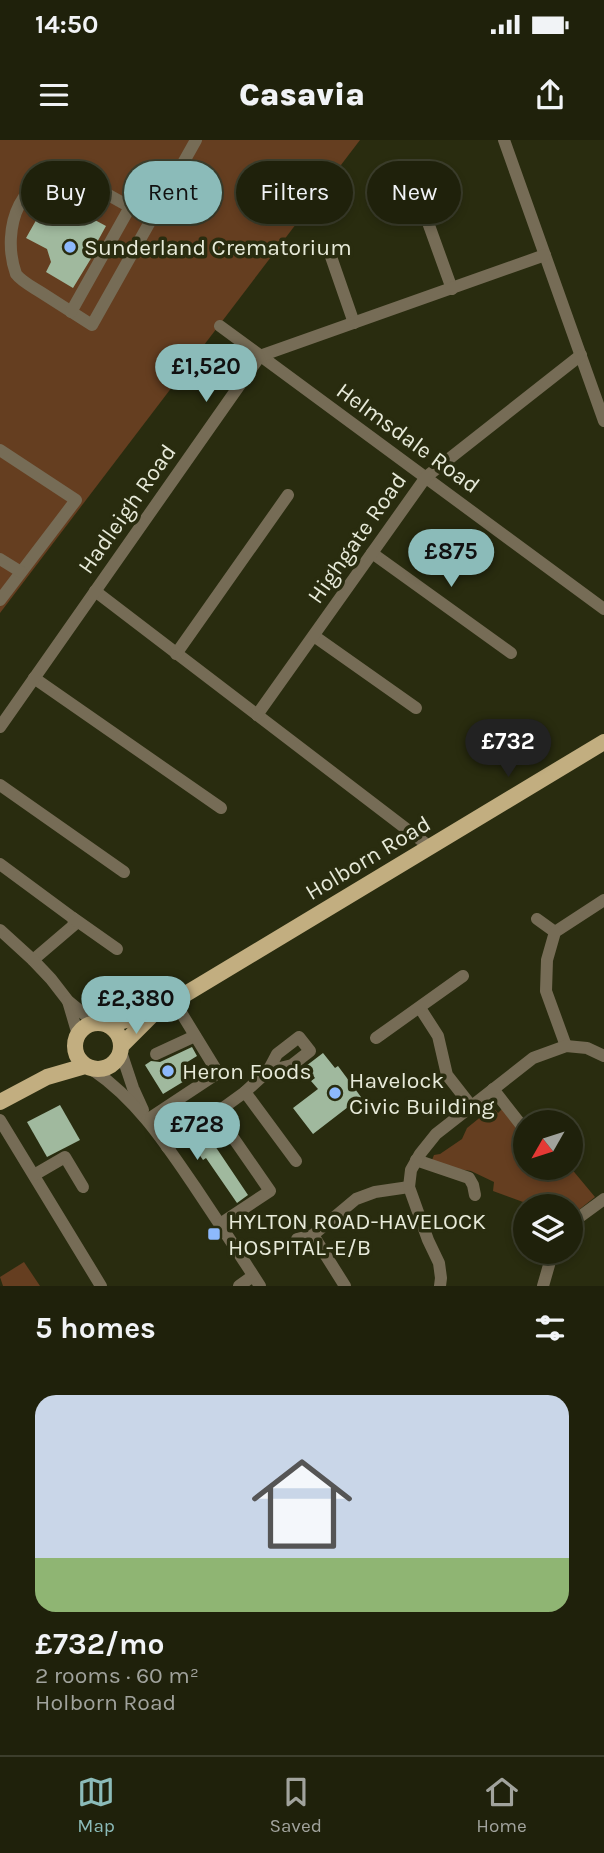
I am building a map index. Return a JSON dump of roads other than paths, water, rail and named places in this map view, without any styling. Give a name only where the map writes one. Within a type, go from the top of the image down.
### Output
[{"type":"main road","name":"Holborn Road","points":[[101,1024],[155,1012],[604,742]]},
{"type":"main road","name":"Holborn Road","points":[[122,1049],[155,1012]]},
{"type":"main road","points":[[0,1102],[47,1077],[89,1068],[102,1070],[111,1067],[122,1049],[120,1037],[115,1030],[101,1024],[88,1025],[47,1077]]},
{"type":"main road","points":[[76,1041],[78,1058],[89,1068]]},
{"type":"street","points":[[185,161],[196,140]]},
{"type":"street","points":[[504,140],[604,421]]},
{"type":"street","points":[[124,204],[79,179],[54,178],[44,180],[31,188],[5,208],[5,250],[18,278],[92,325],[150,224]]},
{"type":"street","points":[[71,312],[124,218]]},
{"type":"street","points":[[429,224],[452,289]]},
{"type":"street","points":[[328,248],[354,323]]},
{"type":"street","points":[[260,356],[545,255]]},
{"type":"street","name":"Helmsdale Road","points":[[220,327],[604,609]]},
{"type":"street","name":"Highgate Road","points":[[257,715],[426,477],[580,355]]},
{"type":"street","name":"Hadleigh Road","points":[[0,727],[260,356]]},
{"type":"street","points":[[0,450],[76,500],[0,600]]},
{"type":"street","points":[[176,654],[288,495]]},
{"type":"street","points":[[372,553],[511,653]]},
{"type":"street","points":[[0,559],[20,572]]},
{"type":"street","points":[[95,591],[430,847]]},
{"type":"street","points":[[314,636],[416,708]]},
{"type":"street","points":[[34,678],[221,808]]},
{"type":"street","points":[[0,786],[124,872]]},
{"type":"street","points":[[0,864],[117,950]]},
{"type":"street","points":[[566,1046],[546,991],[547,960],[555,932],[604,900]]},
{"type":"street","points":[[33,960],[74,925],[73,918]]},
{"type":"street","points":[[537,919],[555,932]]},
{"type":"street","points":[[0,930],[33,960],[68,1001],[101,1024]]},
{"type":"street","points":[[376,1038],[463,976]]},
{"type":"street","points":[[68,1001],[76,1041]]},
{"type":"street","points":[[147,1119],[218,1073],[174,1001]]},
{"type":"street","points":[[420,1008],[439,1036],[447,1075],[472,1107]]},
{"type":"street","points":[[156,1054],[195,1036]]},
{"type":"street","points":[[440,1286],[439,1263],[409,1187],[411,1170],[416,1160],[436,1134],[533,1058],[566,1046],[587,1048],[604,1056]]},
{"type":"street","points":[[122,1049],[133,1088],[147,1119]]},
{"type":"street","points":[[89,1068],[114,1084],[147,1119],[167,1147],[256,1281],[239,1286]]},
{"type":"street","points":[[167,1147],[245,1092],[268,1071]]},
{"type":"street","points":[[493,1089],[513,1115]]},
{"type":"street","points":[[245,1092],[296,1161]]},
{"type":"street","points":[[216,1113],[270,1191],[219,1224]]},
{"type":"street","points":[[0,1120],[101,1286]]},
{"type":"street","points":[[34,1175],[65,1157],[83,1187]]},
{"type":"street","points":[[416,1160],[469,1178],[475,1195]]},
{"type":"street","points":[[297,1239],[313,1235],[356,1199],[375,1192],[409,1187]]},
{"type":"street","points":[[583,1214],[604,1199]]},
{"type":"street","points":[[313,1235],[343,1282]]},
{"type":"street","points":[[543,1286],[549,1264]]},
{"type":"place","name":"Sunderland Crematorium","points":[[70,247]]},
{"type":"place","name":"Heron Foods","points":[[168,1071]]},
{"type":"place","name":"Havelock Civic Building","points":[[335,1093]]},
{"type":"place","name":"HYLTON ROAD-HAVELOCK HOSPITAL-E/B","points":[[214,1234]]}]
